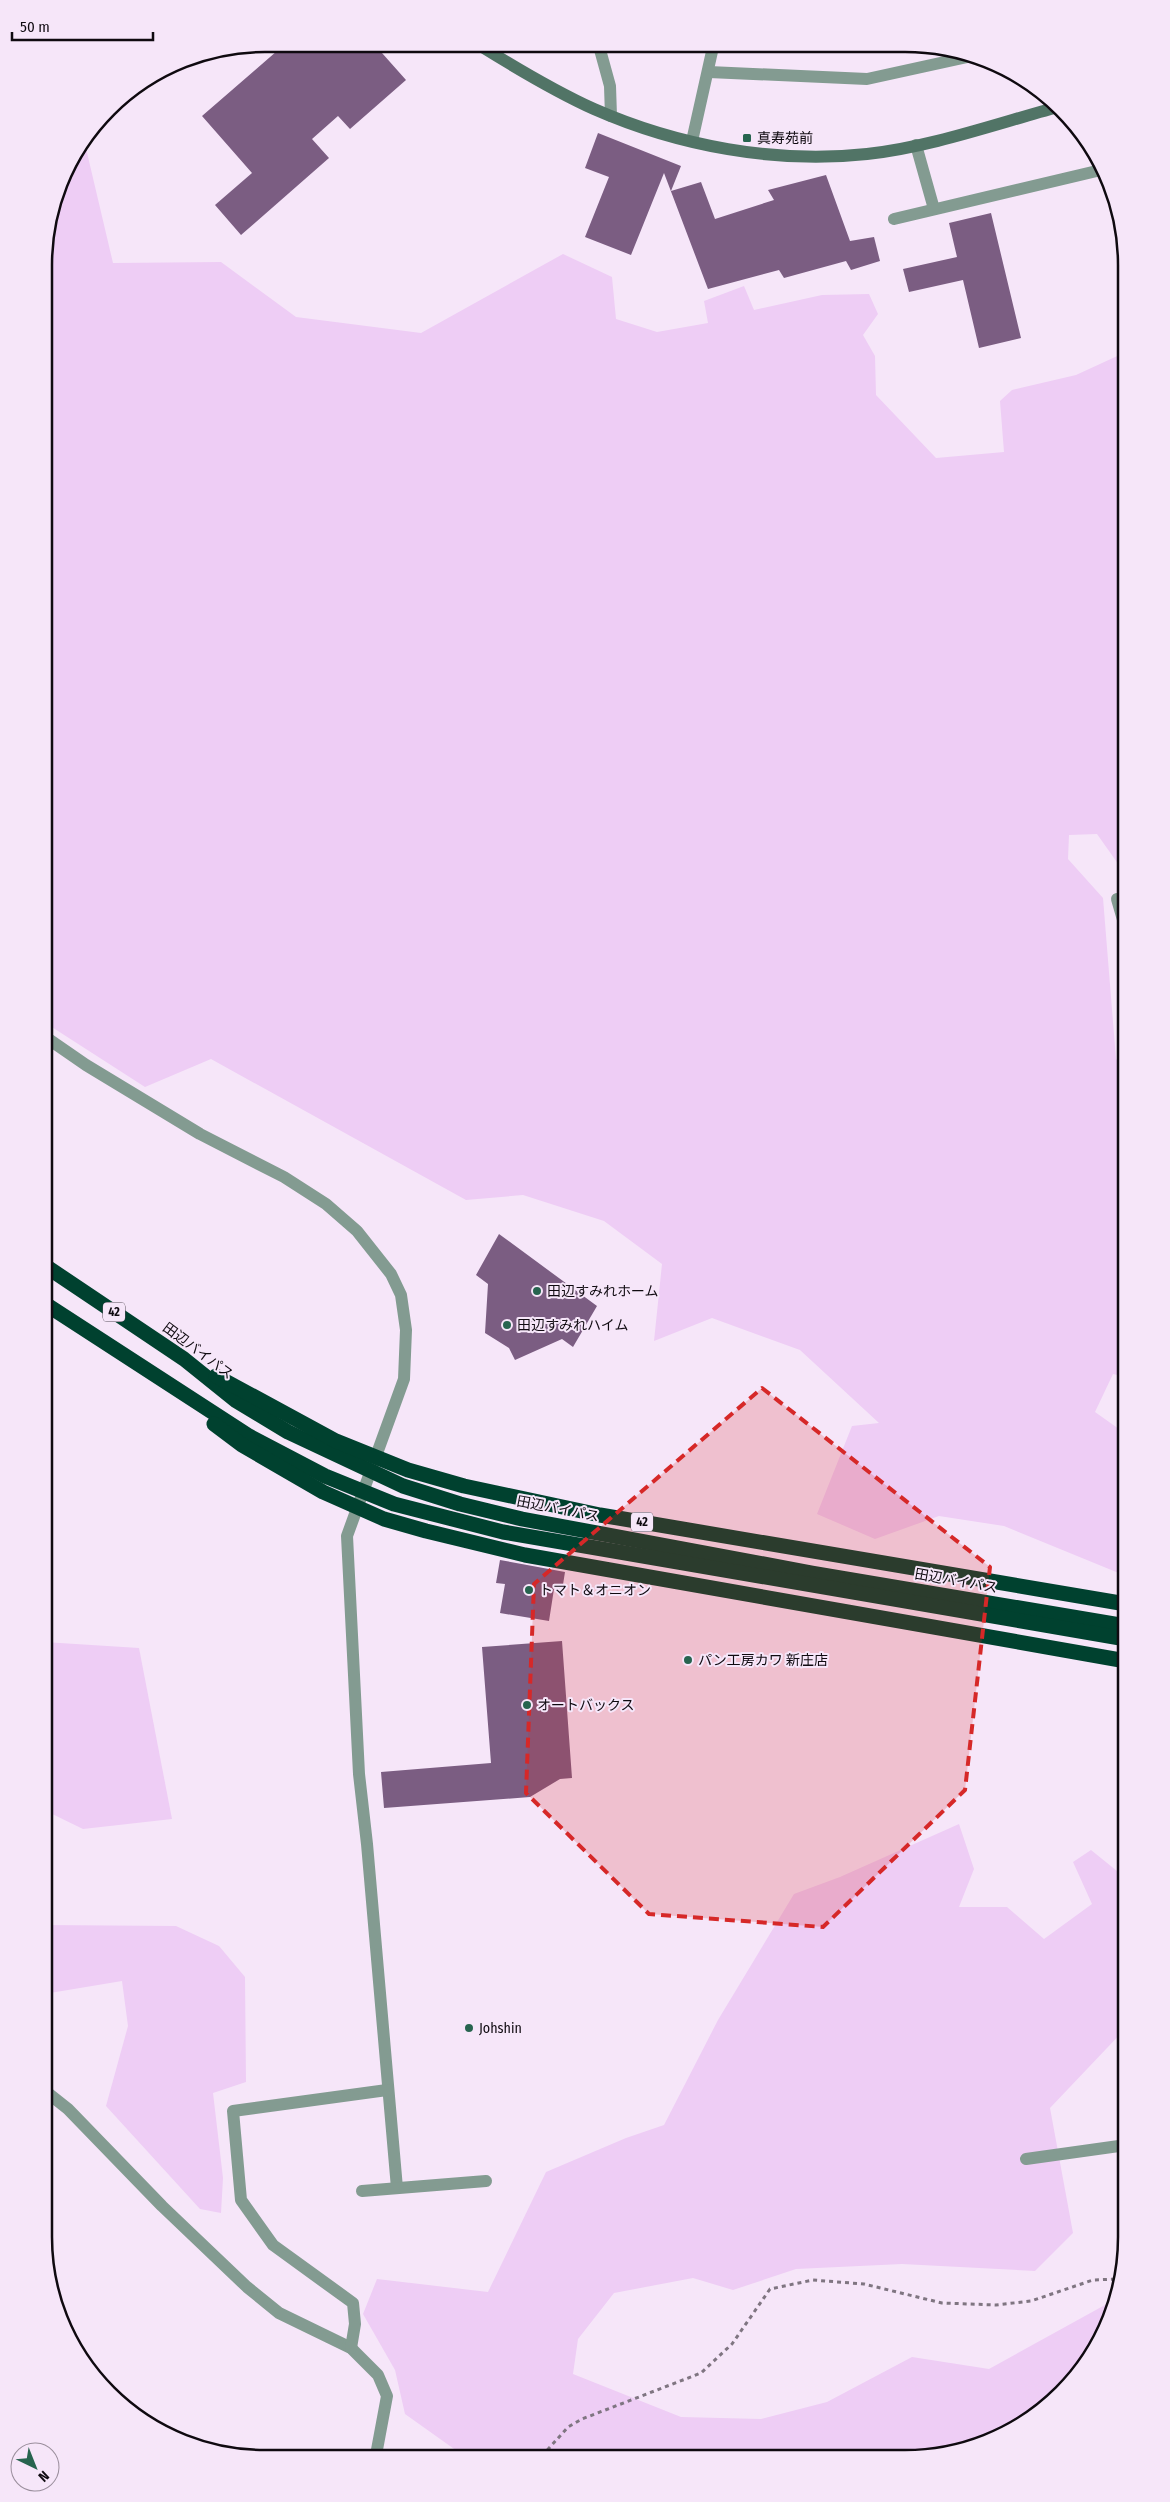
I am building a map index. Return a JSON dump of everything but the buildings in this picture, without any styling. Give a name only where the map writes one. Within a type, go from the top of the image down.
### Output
[{"type":"highway","name":"田辺バイパス","points":[[52,1270],[184,1359],[235,1400],[265,1418],[370,1472],[403,1486],[460,1504],[522,1519],[1118,1637]]},
{"type":"highway","name":"田辺バイパス","points":[[52,1308],[249,1436],[363,1493],[394,1504],[504,1532],[1118,1625]]},
{"type":"highway","name":"42","points":[[184,1359],[294,1420],[375,1457],[408,1470],[464,1486],[600,1515],[1118,1603]]},
{"type":"highway","name":"42","points":[[137,1365],[242,1446],[323,1492],[384,1519],[525,1555],[1118,1660]]},
{"type":"street","points":[[490,52],[509,64],[611,116],[652,131],[692,141],[752,152],[807,157],[867,154],[916,145],[1049,109]]},
{"type":"street","points":[[601,52],[610,86],[611,116]]},
{"type":"street","points":[[692,141],[712,52]]},
{"type":"street","points":[[709,72],[866,78],[956,59]]},
{"type":"street","points":[[916,145],[934,209]]},
{"type":"street","points":[[894,219],[1096,171]]},
{"type":"street","points":[[52,1042],[86,1065],[200,1134],[284,1177],[326,1204],[357,1232],[391,1274],[402,1295],[406,1330],[404,1379],[347,1536],[359,1774],[368,1844],[387,2090],[397,2188]]},
{"type":"street","points":[[351,2348],[355,2324],[353,2303],[273,2244],[241,2200],[233,2111],[387,2090]]},
{"type":"street","points":[[52,2096],[68,2109],[162,2206],[247,2286],[279,2313],[351,2348],[378,2375],[387,2396],[377,2450]]},
{"type":"street","points":[[1026,2159],[1118,2147]]},
{"type":"street","points":[[362,2191],[486,2181]]},
{"type":"path","points":[[547,2450],[568,2427],[582,2419],[701,2373],[732,2344],[770,2289],[813,2280],[864,2284],[942,2303],[996,2305],[1031,2301],[1093,2280],[1113,2279]]},
{"type":"highlighted area","points":[[762,1388],[990,1567],[965,1790],[823,1927],[649,1914],[526,1793],[534,1584]]},
{"type":"shaded area","points":[[86,150],[113,263],[221,262],[296,317],[421,333],[563,254],[612,277],[616,319],[657,332],[708,323],[704,301],[744,286],[754,310],[822,295],[869,294],[878,314],[863,335],[875,356],[876,395],[936,458],[1004,452],[1000,401],[1012,390],[1076,375],[1118,356],[1118,864],[1097,834],[1069,835],[1068,859],[1103,898],[1116,1059],[1118,1061],[1118,1375],[1113,1374],[1095,1412],[1118,1428],[1118,1573],[1004,1526],[939,1516],[875,1539],[817,1514],[852,1426],[879,1423],[800,1350],[712,1318],[654,1341],[662,1264],[604,1221],[523,1195],[466,1200],[211,1059],[145,1087],[52,1027],[52,266],[54,238],[60,210],[74,171]]},
{"type":"shaded area","points":[[52,1643],[139,1648],[172,1819],[83,1829],[52,1814]]},
{"type":"shaded area","points":[[959,1824],[974,1869],[959,1907],[1007,1907],[1044,1939],[1092,1904],[1073,1862],[1091,1850],[1117,1871],[1118,2036],[1050,2108],[1073,2233],[1035,2271],[902,2264],[796,2269],[733,2290],[693,2278],[614,2293],[578,2339],[573,2374],[681,2417],[761,2419],[827,2402],[912,2357],[989,2369],[1106,2304],[1096,2331],[1082,2355],[1065,2377],[1045,2397],[1023,2414],[999,2428],[960,2442],[932,2448],[904,2450],[456,2450],[405,2414],[395,2370],[363,2314],[377,2279],[488,2292],[546,2172],[626,2138],[664,2125],[718,2020],[794,1894],[840,1877]]},
{"type":"shaded area","points":[[52,1925],[176,1926],[219,1946],[245,1977],[246,2082],[213,2093],[223,2178],[221,2213],[200,2209],[106,2106],[128,2026],[122,1981],[52,1993]]},
{"type":"place","name":"真寿苑前","points":[[747,138]]},
{"type":"place","name":"田辺すみれホーム","points":[[537,1291]]},
{"type":"place","name":"田辺すみれハイム","points":[[507,1325]]},
{"type":"place","name":"トマト＆オニオン","points":[[529,1590]]},
{"type":"place","name":"パン工房カワ 新庄店","points":[[688,1660]]},
{"type":"place","name":"オートバックス","points":[[527,1705]]},
{"type":"place","name":"Johshin","points":[[469,2028]]}]
